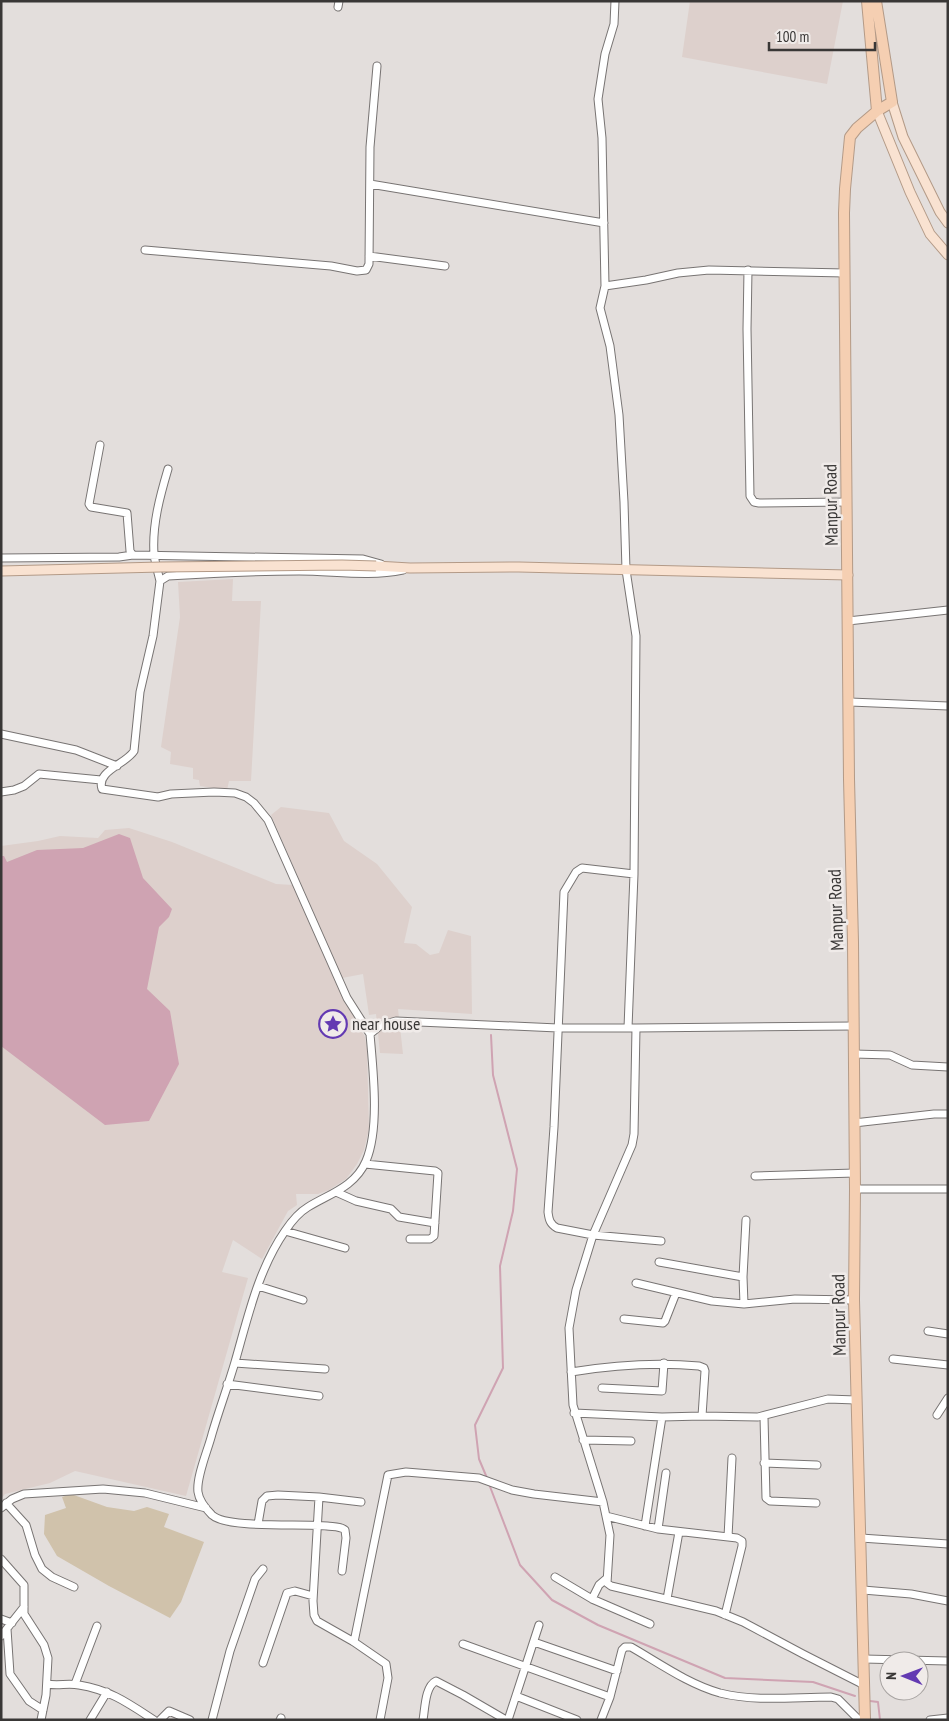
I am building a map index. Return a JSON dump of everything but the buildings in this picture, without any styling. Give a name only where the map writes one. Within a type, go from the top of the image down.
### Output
[{"type":"highway","points":[[867,1],[877,111]]},
{"type":"highway","points":[[876,1],[892,102]]},
{"type":"highway","name":"Manpur Road","points":[[865,1720],[862,1538],[854,1300],[854,1026],[849,779],[850,702],[844,273],[845,189],[850,137],[857,128],[877,111],[892,102]]},
{"type":"main road","points":[[892,102],[904,137],[940,212],[948,222]]},
{"type":"main road","points":[[877,111],[910,192],[930,234],[948,255]]},
{"type":"main road","points":[[1,571],[342,565],[410,568],[519,567],[742,571],[848,575]]},
{"type":"street","points":[[615,1],[614,24],[604,54],[598,98],[602,138],[605,286],[600,308],[610,346],[619,415],[626,570],[636,636],[632,1145],[593,1235],[576,1290],[569,1328],[574,1413],[603,1502],[610,1535],[607,1583],[611,1586],[726,1615],[864,1685]]},
{"type":"street","points":[[146,250],[331,266],[361,271],[367,268],[369,256],[370,147],[377,66]]},
{"type":"street","points":[[370,184],[604,223]]},
{"type":"street","points":[[369,256],[445,266]]},
{"type":"street","points":[[605,286],[686,272],[709,270],[844,273]]},
{"type":"street","points":[[748,270],[747,329],[750,496],[754,502],[848,502]]},
{"type":"street","points":[[100,445],[89,504],[91,507],[127,513],[130,551],[133,556]]},
{"type":"street","points":[[168,470],[156,514],[154,540],[160,581],[153,636],[140,692],[135,747],[132,754],[104,775],[101,780],[102,789],[158,797],[171,794],[235,793],[246,797],[254,803],[268,820],[347,998],[370,1034],[374,1125],[365,1164],[355,1178],[336,1192],[306,1208],[294,1219],[274,1248],[246,1319],[235,1364],[227,1384],[198,1484],[198,1492],[206,1508],[217,1519],[224,1522],[317,1525],[345,1530],[346,1538],[342,1571]]},
{"type":"street","points":[[1,558],[155,556],[363,559],[386,566]]},
{"type":"street","points":[[160,581],[168,576],[228,572],[301,571],[367,574],[393,572],[410,568]]},
{"type":"street","points":[[848,621],[948,610]]},
{"type":"street","points":[[850,702],[948,706]]},
{"type":"street","points":[[1,734],[76,750],[117,766]]},
{"type":"street","points":[[1,792],[24,786],[41,774],[101,780]]},
{"type":"street","points":[[634,874],[582,868],[576,872],[564,892],[559,969],[554,1127],[548,1212],[552,1226],[557,1228],[593,1235],[661,1241]]},
{"type":"street","points":[[370,1034],[381,1025],[396,1021],[558,1028],[854,1026]]},
{"type":"street","points":[[854,1054],[890,1055],[912,1064],[948,1067]]},
{"type":"street","points":[[854,1123],[948,1114]]},
{"type":"street","points":[[365,1164],[436,1172],[438,1176],[434,1234],[432,1238],[410,1239]]},
{"type":"street","points":[[755,1176],[855,1173]]},
{"type":"street","points":[[855,1189],[948,1189]]},
{"type":"street","points":[[336,1192],[356,1201],[391,1209],[399,1218],[435,1223]]},
{"type":"street","points":[[744,1304],[743,1277],[746,1220]]},
{"type":"street","points":[[285,1231],[345,1248]]},
{"type":"street","points":[[659,1262],[743,1277]]},
{"type":"street","points":[[636,1283],[712,1302],[744,1304],[795,1299],[854,1300]]},
{"type":"street","points":[[258,1286],[303,1300]]},
{"type":"street","points":[[624,1318],[663,1323],[676,1293]]},
{"type":"street","points":[[928,1331],[948,1334]]},
{"type":"street","points":[[893,1358],[948,1365]]},
{"type":"street","points":[[571,1372],[611,1366],[664,1363],[699,1366],[704,1368],[702,1416]]},
{"type":"street","points":[[602,1388],[662,1391],[664,1363]]},
{"type":"street","points":[[235,1364],[325,1369]]},
{"type":"street","points":[[227,1384],[319,1396]]},
{"type":"street","points":[[574,1413],[662,1417],[764,1417],[828,1398],[856,1400]]},
{"type":"street","points":[[937,1415],[948,1398]]},
{"type":"street","points":[[645,1526],[662,1417]]},
{"type":"street","points":[[764,1417],[765,1495],[768,1500],[816,1503]]},
{"type":"street","points":[[584,1440],[631,1441]]},
{"type":"street","points":[[728,1537],[732,1458]]},
{"type":"street","points":[[764,1463],[817,1466]]},
{"type":"street","points":[[354,1642],[388,1474],[406,1472],[479,1478],[512,1490],[603,1502]]},
{"type":"street","points":[[658,1529],[666,1472]]},
{"type":"street","points":[[74,1587],[52,1577],[42,1569],[35,1556],[26,1525],[4,1505],[24,1494],[103,1489],[145,1493],[206,1508]]},
{"type":"street","points":[[258,1524],[262,1501],[267,1496],[319,1497],[361,1502]]},
{"type":"street","points":[[319,1497],[313,1599],[314,1616],[324,1626],[382,1660],[388,1668],[388,1678],[380,1720]]},
{"type":"street","points":[[606,1516],[658,1529],[728,1537],[742,1541],[726,1615]]},
{"type":"street","points":[[668,1599],[679,1532]]},
{"type":"street","points":[[862,1538],[948,1544]]},
{"type":"street","points":[[1,1559],[24,1585],[25,1617],[46,1650],[48,1663],[47,1684],[41,1720]]},
{"type":"street","points":[[212,1720],[230,1651],[255,1579],[263,1570]]},
{"type":"street","points":[[555,1577],[592,1599],[650,1624]]},
{"type":"street","points":[[592,1599],[599,1585],[606,1579]]},
{"type":"street","points":[[863,1590],[911,1594],[948,1601]]},
{"type":"street","points":[[262,1663],[287,1593],[295,1591],[313,1599]]},
{"type":"street","points":[[1,1636],[24,1607]]},
{"type":"street","points":[[1,1619],[10,1626]]},
{"type":"street","points":[[423,1720],[429,1688],[436,1681],[507,1720],[539,1624]]},
{"type":"street","points":[[10,1626],[10,1674],[29,1701],[43,1710]]},
{"type":"street","points":[[75,1684],[97,1626]]},
{"type":"street","points":[[534,1642],[617,1671]]},
{"type":"street","points":[[463,1644],[610,1697]]},
{"type":"street","points":[[601,1720],[610,1697],[622,1650],[625,1647],[719,1693],[762,1699],[831,1697],[838,1699],[859,1720]]},
{"type":"street","points":[[864,1659],[948,1661]]},
{"type":"street","points":[[47,1684],[60,1686],[75,1684],[107,1692],[154,1720]]},
{"type":"street","points":[[90,1720],[107,1692]]},
{"type":"street","points":[[516,1696],[577,1720]]},
{"type":"street","points":[[160,1720],[169,1711],[190,1720]]},
{"type":"street","points":[[930,1720],[948,1718]]},
{"type":"shaded area","points":[[690,1],[843,1],[827,84],[682,57]]},
{"type":"shaded area","points":[[233,579],[232,601],[261,601],[251,781],[229,781],[227,790],[200,786],[199,780],[193,779],[193,768],[170,764],[171,752],[161,747],[180,617],[178,582]]},
{"type":"shaded area","points":[[281,807],[329,813],[344,841],[377,864],[412,907],[404,943],[416,944],[430,955],[439,953],[448,930],[471,936],[472,1014],[398,1009],[403,1054],[380,1053],[376,1014],[369,1015],[363,974],[342,978],[271,815]]},
{"type":"shaded area","points":[[129,828],[172,842],[276,884],[293,885],[325,955],[324,957],[365,1037],[369,1129],[364,1150],[346,1179],[329,1190],[318,1194],[296,1194],[297,1205],[288,1211],[262,1259],[233,1240],[222,1272],[248,1278],[186,1496],[75,1471],[50,1483],[5,1494],[1,1499],[1,846],[60,836],[98,838],[105,830]]},
{"type":"shaded area","points":[[119,834],[130,838],[143,878],[172,909],[169,917],[159,927],[147,989],[170,1011],[179,1064],[149,1121],[105,1125],[1,1046],[1,856],[4,856],[7,862],[37,850],[83,848]]},
{"type":"shaded area","points":[[71,1494],[107,1507],[134,1511],[147,1507],[169,1514],[164,1527],[204,1542],[181,1602],[170,1618],[57,1556],[44,1534],[45,1515],[66,1508],[62,1497]]},
{"type":"waterway","points":[[487,1478],[479,1459],[475,1425],[503,1368],[500,1266],[513,1211],[517,1169],[493,1075],[491,1035]]},
{"type":"waterway","points":[[489,1484],[520,1565],[552,1600],[598,1625],[725,1678],[813,1682],[855,1696]]},
{"type":"waterway","points":[[870,1701],[878,1702],[880,1720]]},
{"type":"place","name":"near house","points":[[333,1024]]}]
